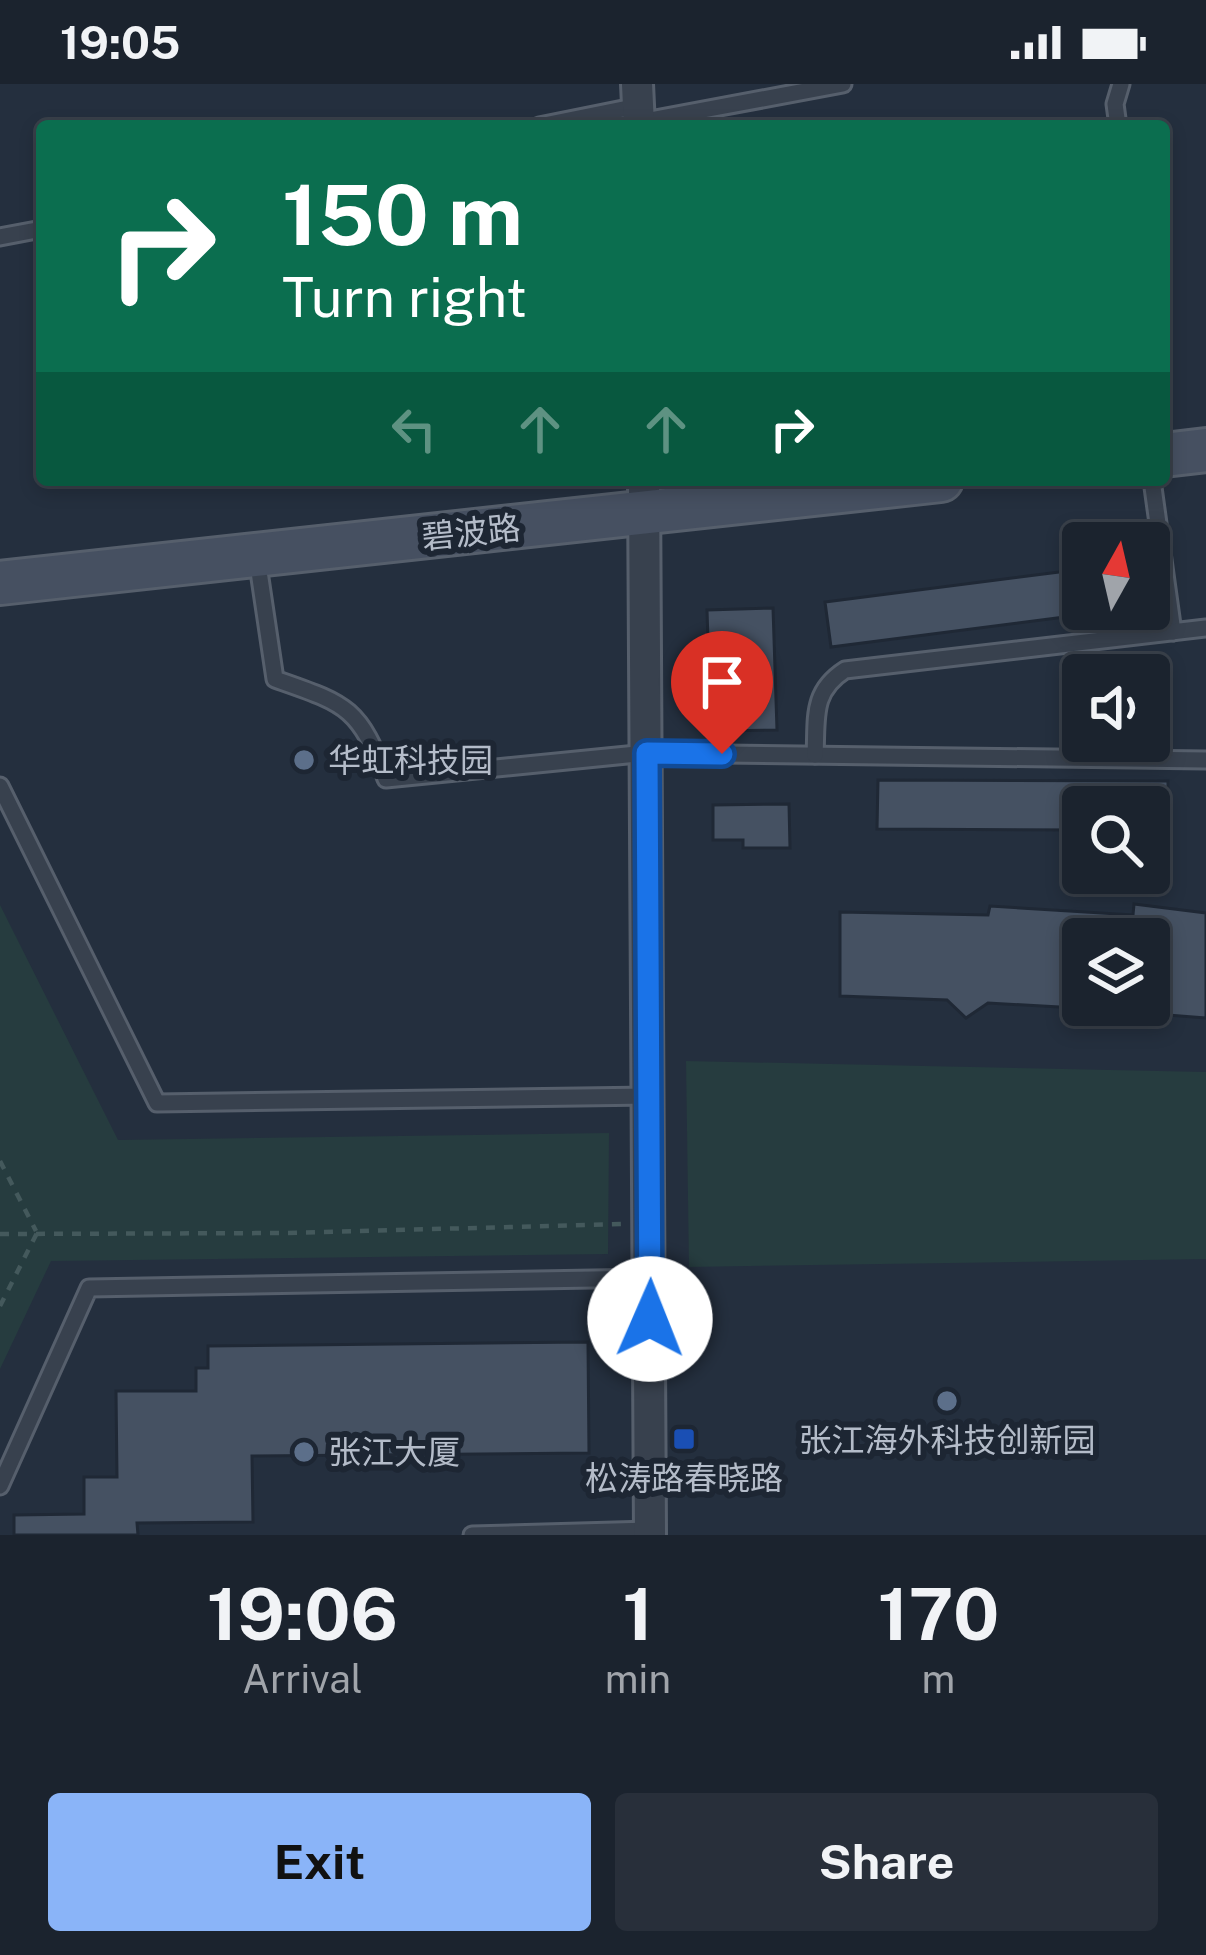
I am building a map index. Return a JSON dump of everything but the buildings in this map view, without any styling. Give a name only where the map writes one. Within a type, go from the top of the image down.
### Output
[{"type":"street","points":[[1170,453],[1206,450]]},
{"type":"street","name":"碧波路","points":[[0,583],[257,555],[644,497],[836,486]]},
{"type":"street","points":[[644,497],[650,1533]]},
{"type":"lane","points":[[574,120],[843,84]]},
{"type":"lane","points":[[1117,120],[1115,104],[1121,84]]},
{"type":"lane","points":[[0,237],[36,230]]},
{"type":"lane","points":[[1153,486],[1172,632]]},
{"type":"lane","points":[[257,555],[275,680],[351,710],[370,736],[386,779],[647,753],[1206,760]]},
{"type":"lane","points":[[815,755],[818,699],[828,681],[845,670],[1206,628]]},
{"type":"lane","points":[[0,786],[157,1103],[650,1096]]},
{"type":"lane","points":[[0,1486],[89,1288],[650,1278]]},
{"type":"lane","points":[[472,1535],[650,1533]]},
{"type":"path","points":[[0,1161],[37,1233]]},
{"type":"path","points":[[0,1234],[288,1233],[651,1223]]},
{"type":"path","points":[[0,1306],[37,1233]]},
{"type":"green space","points":[[0,905],[118,1140],[609,1133],[608,1254],[51,1261],[0,1369]]},
{"type":"green space","points":[[686,1061],[1206,1072],[1206,1259],[689,1267]]},
{"type":"place","name":"华虹科技园","points":[[304,760]]},
{"type":"place","name":"张江海外科技创新园","points":[[947,1401]]},
{"type":"place","name":"松涛路春晓路","points":[[684,1439]]},
{"type":"place","name":"张江大厦","points":[[304,1452]]},
{"type":"route","points":[[650,1319],[647,753],[722,754]]}]
